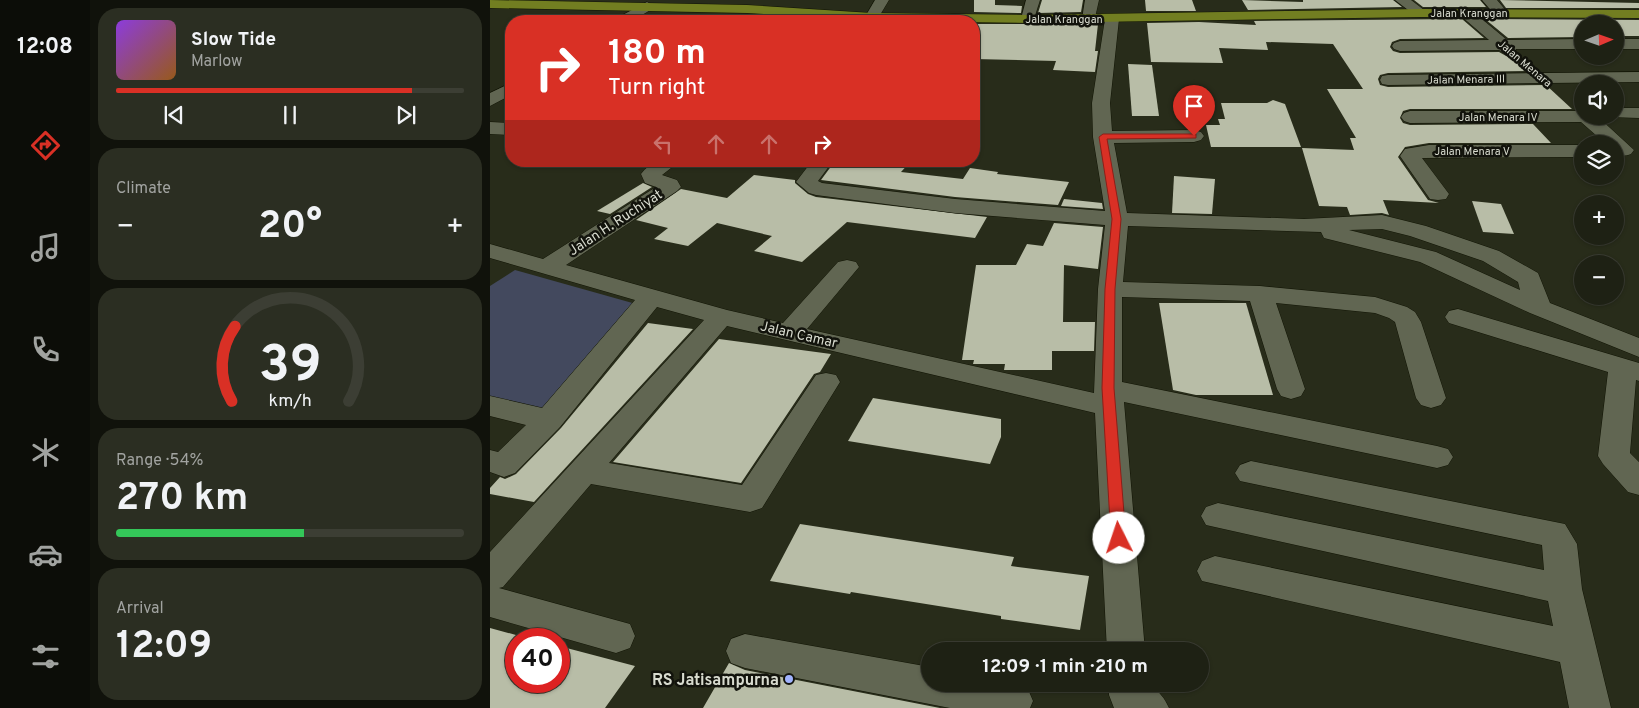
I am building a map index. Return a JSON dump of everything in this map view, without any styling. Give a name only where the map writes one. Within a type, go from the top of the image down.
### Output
[{"type":"main road","name":"Jalan Kranggan","points":[[494,6],[597,3],[747,9],[788,15]]},
{"type":"main road","name":"Jalan Kranggan","points":[[980,18],[1101,19],[1421,13],[1639,14]]},
{"type":"street","points":[[873,15],[882,0]]},
{"type":"street","points":[[1028,19],[1033,0]]},
{"type":"street","points":[[1092,0],[1101,19],[1103,137],[1117,219],[1110,289],[1109,397],[1125,642]]},
{"type":"street","points":[[1402,0],[1421,13]]},
{"type":"street","points":[[1489,0],[1501,13]]},
{"type":"street","points":[[632,15],[647,6]]},
{"type":"street","name":"Jalan Menara","points":[[1466,13],[1574,105]]},
{"type":"street","points":[[1400,46],[1574,44]]},
{"type":"street","points":[[1624,44],[1639,44]]},
{"type":"street","name":"Jalan Menara III","points":[[1388,80],[1639,77]]},
{"type":"street","points":[[490,101],[505,92]]},
{"type":"street","name":"Jalan Menara IV","points":[[1410,117],[1574,110]]},
{"type":"street","points":[[1624,112],[1639,112]]},
{"type":"street","name":"Jalan Menara","points":[[1597,125],[1626,150]]},
{"type":"street","points":[[490,128],[505,129]]},
{"type":"street","points":[[1103,137],[1194,136]]},
{"type":"street","name":"Jalan Menara V","points":[[1438,194],[1410,156],[1412,153],[1429,151],[1574,151]]},
{"type":"street","name":"Jalan H. Ruchiyat","points":[[545,268],[670,187],[670,184],[652,179],[651,174],[661,167]]},
{"type":"street","points":[[818,167],[806,182],[816,189],[955,206],[1117,219],[1304,226],[1428,257],[1539,308],[1634,362]]},
{"type":"street","name":"Jalan Camar","points":[[490,251],[545,268],[643,307],[721,317],[1109,397],[1146,398],[1437,457]]},
{"type":"street","points":[[790,332],[847,266]]},
{"type":"street","points":[[1110,289],[1260,294],[1375,305],[1402,314],[1408,322],[1432,398]]},
{"type":"street","points":[[1260,294],[1291,389]]},
{"type":"street","points":[[490,462],[504,465],[549,420],[643,307]]},
{"type":"street","points":[[490,576],[721,317]]},
{"type":"street","points":[[1458,318],[1634,362]]},
{"type":"street","points":[[1634,362],[1614,456],[1639,483]]},
{"type":"street","points":[[585,471],[750,499],[826,382]]},
{"type":"street","points":[[490,406],[549,420]]},
{"type":"street","points":[[1251,473],[1553,534],[1560,544],[1564,589],[1590,708]]},
{"type":"street","points":[[1218,516],[1564,589]]},
{"type":"street","points":[[1215,571],[1576,648]]},
{"type":"street","points":[[490,601],[616,636]]},
{"type":"street","points":[[745,651],[1013,701]]},
{"type":"shaded area","points":[[515,270],[636,304],[548,416],[490,401],[490,286]]},
{"type":"building","points":[[974,0],[995,0],[995,5],[1022,6],[1021,13],[974,12]]},
{"type":"building","points":[[1042,0],[1083,0],[1081,12],[1038,13]]},
{"type":"building","points":[[1145,0],[1192,0],[1196,11],[1146,11]]},
{"type":"building","points":[[1242,0],[1303,2],[1303,0],[1393,0],[1402,7],[1248,10]]},
{"type":"building","points":[[1414,0],[1480,0],[1486,7],[1423,7]]},
{"type":"building","points":[[1500,0],[1639,3],[1639,8],[1506,8]]},
{"type":"building","points":[[1462,19],[1484,38],[1400,39],[1392,42],[1390,47],[1393,51],[1400,53],[1499,52],[1508,57],[1514,55],[1532,71],[1388,73],[1380,75],[1378,79],[1380,85],[1388,87],[1546,85],[1572,109],[1410,109],[1403,111],[1400,118],[1403,123],[1410,125],[1533,124],[1551,143],[1429,143],[1405,147],[1398,157],[1428,200],[1439,203],[1383,200],[1389,215],[1382,213],[1350,215],[1347,207],[1319,206],[1302,148],[1354,150],[1350,138],[1356,138],[1327,89],[1363,89],[1333,44],[1266,42],[1268,50],[1219,48],[1223,63],[1151,62],[1147,23],[1199,22],[1256,25],[1254,21]]},
{"type":"building","points":[[1485,19],[1574,20],[1574,37],[1508,38]]},
{"type":"building","points":[[1624,20],[1639,20],[1639,36],[1624,36]]},
{"type":"building","points":[[980,24],[1098,24],[1095,51],[1098,51],[1095,72],[1053,70],[1056,61],[980,59]]},
{"type":"building","points":[[1128,64],[1152,65],[1159,116],[1132,116]]},
{"type":"building","points":[[1273,100],[1285,104],[1301,147],[1211,147],[1206,125],[1220,125],[1218,119],[1225,119],[1221,103],[1267,103]]},
{"type":"building","points":[[831,167],[906,167],[901,172],[963,179],[970,168],[998,172],[997,174],[1069,182],[1058,205],[955,197],[821,180]]},
{"type":"building","points":[[754,175],[795,180],[795,183],[808,194],[816,197],[987,217],[975,238],[847,222],[802,262],[754,251],[772,236],[717,223],[688,246],[654,239],[668,228],[636,220],[681,189],[727,198]]},
{"type":"building","points":[[1174,176],[1215,179],[1212,214],[1172,213]]},
{"type":"building","points":[[643,183],[652,187],[610,214],[597,211]]},
{"type":"building","points":[[1064,199],[1102,203],[1103,209],[1061,206]]},
{"type":"building","points":[[1472,201],[1501,204],[1514,234],[1483,232]]},
{"type":"building","points":[[1054,223],[1103,227],[1098,269],[1064,265],[1063,322],[1095,322],[1094,351],[1052,351],[1052,370],[1004,370],[1005,364],[973,364],[974,360],[962,360],[976,265],[1016,265],[1027,244],[1043,246]]},
{"type":"building","points":[[1159,303],[1246,303],[1273,395],[1196,395],[1173,390]]},
{"type":"building","points":[[648,323],[693,329],[534,502],[490,494],[490,488],[500,477],[505,479],[516,474],[561,428]]},
{"type":"building","points":[[719,339],[831,354],[820,372],[814,374],[741,483],[613,462]]},
{"type":"building","points":[[873,398],[1001,419],[1001,437],[990,464],[848,441]]},
{"type":"building","points":[[800,524],[1014,557],[1011,566],[1089,576],[1080,630],[1001,619],[1001,616],[851,592],[850,594],[770,581]]},
{"type":"building","points":[[490,628],[505,632],[505,693],[570,693],[570,649],[635,666],[605,708],[490,708]]},
{"type":"building","name":"RS Jatisampurna","points":[[729,663],[745,670],[940,708],[703,708]]},
{"type":"place","name":"RS Jatisampurna","points":[[789,679]]},
{"type":"route","points":[[1119,538],[1108,388],[1110,289],[1117,219],[1103,137],[1194,136]]}]
